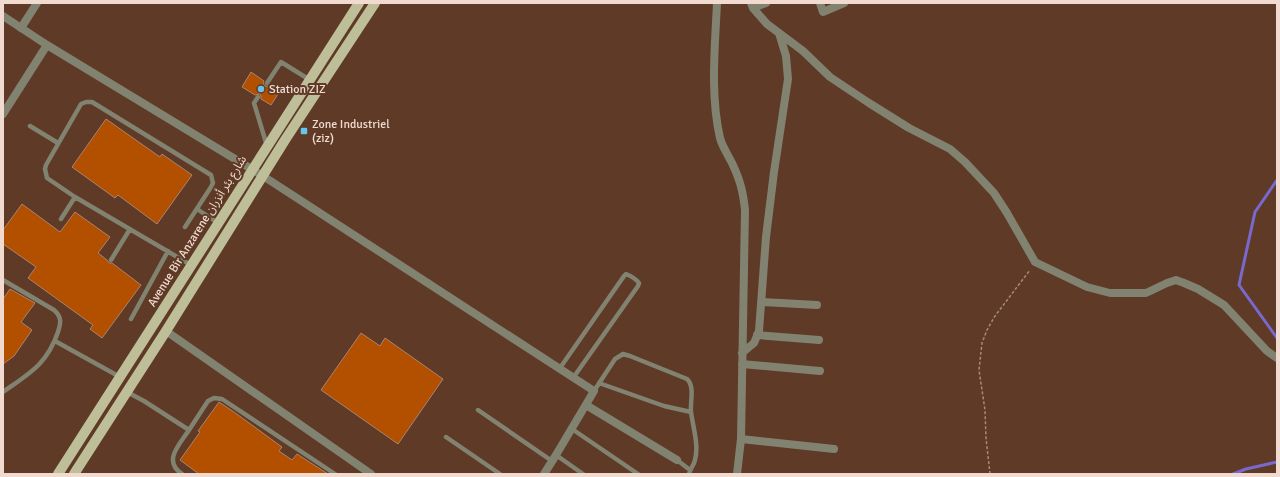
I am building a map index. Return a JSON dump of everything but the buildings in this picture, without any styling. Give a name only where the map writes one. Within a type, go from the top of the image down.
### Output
[{"type":"main road","name":"Avenue Bir Anzarene شارع بئر أنزران","points":[[58,474],[359,3]]},
{"type":"main road","points":[[74,474],[264,176],[285,140],[375,3]]},
{"type":"street","points":[[21,28],[37,3]]},
{"type":"street","points":[[717,3],[714,73],[716,119],[720,140],[735,169],[742,189],[745,210],[741,439],[737,474]]},
{"type":"street","points":[[766,3],[752,6],[767,24],[803,51],[830,76],[909,128],[950,149],[966,162],[994,193],[1035,262],[1087,287],[1110,293],[1146,293],[1176,280],[1184,283],[1198,289],[1224,305],[1267,351],[1277,358]]},
{"type":"street","points":[[820,3],[823,12],[844,3]]},
{"type":"street","points":[[3,16],[47,45],[264,176],[594,391],[544,474]]},
{"type":"street","points":[[742,353],[754,343],[759,331],[766,237],[788,79],[786,56],[779,33]]},
{"type":"street","points":[[3,114],[47,45]]},
{"type":"street","points":[[762,302],[817,305]]},
{"type":"street","points":[[166,331],[371,474]]},
{"type":"street","points":[[758,335],[819,340]]},
{"type":"street","points":[[742,364],[820,371]]},
{"type":"street","points":[[586,405],[676,460]]},
{"type":"street","points":[[741,439],[834,449]]},
{"type":"lane","points":[[268,83],[281,62],[310,80]]},
{"type":"lane","points":[[258,97],[254,104],[267,146]]},
{"type":"lane","points":[[185,227],[211,187],[213,183],[211,175],[92,102],[81,104],[44,169],[47,178],[191,265]]},
{"type":"lane","points":[[30,126],[58,143]]},
{"type":"lane","points":[[62,219],[75,196]]},
{"type":"lane","points":[[197,209],[218,223]]},
{"type":"lane","points":[[111,260],[130,229]]},
{"type":"lane","points":[[131,319],[168,251]]},
{"type":"lane","points":[[560,368],[624,276],[626,274],[629,275],[639,283],[638,286],[574,378]]},
{"type":"lane","points":[[3,280],[59,314],[61,320],[55,341],[48,355],[37,367],[3,392]]},
{"type":"lane","points":[[55,341],[120,377]]},
{"type":"lane","points":[[594,391],[615,359],[623,354],[690,381],[691,412],[696,444],[695,459],[689,472],[676,460]]},
{"type":"lane","points":[[599,383],[664,406],[691,412]]},
{"type":"lane","points":[[127,392],[144,401],[189,430]]},
{"type":"lane","points":[[182,474],[176,470],[172,464],[172,457],[208,401],[214,398],[222,399],[335,474]]},
{"type":"lane","points":[[478,410],[554,458],[583,474]]},
{"type":"lane","points":[[572,429],[638,474]]},
{"type":"lane","points":[[446,437],[500,474]]},
{"type":"path","points":[[990,474],[985,410],[979,370],[982,343],[995,316],[1035,262]]},
{"type":"waterway","points":[[1277,180],[1255,212],[1239,285],[1277,338]]},
{"type":"waterway","points":[[1233,474],[1246,469],[1277,462]]},
{"type":"place","name":"Station ZIZ","points":[[261,89]]},
{"type":"place","name":"Zone Industriel (ziz)","points":[[304,131]]}]
